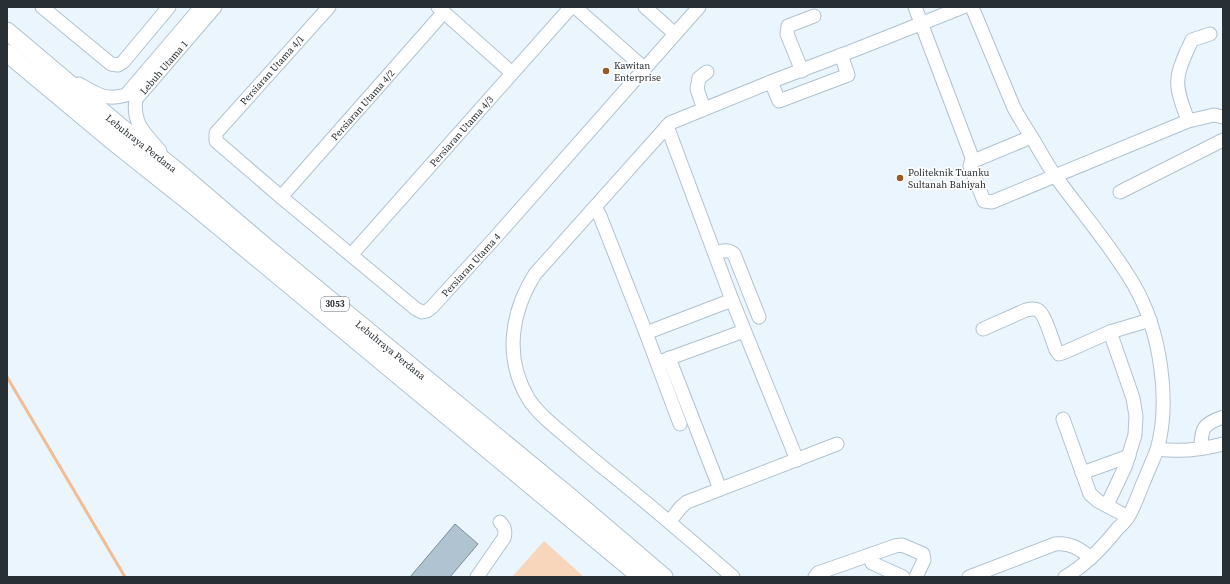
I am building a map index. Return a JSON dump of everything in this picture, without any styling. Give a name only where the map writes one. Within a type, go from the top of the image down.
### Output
[{"type":"main road","name":"Lebuhraya Perdana","points":[[7,31],[122,128],[176,170],[266,248],[569,496],[664,577]]},
{"type":"main road","name":"Lebuhraya Perdana","points":[[7,53],[104,134],[198,209],[641,577]]},
{"type":"street","points":[[42,7],[111,64],[118,65],[123,62],[169,7]]},
{"type":"street","name":"Lebuh Utama 1","points":[[45,63],[96,94],[111,98],[118,98],[126,95],[201,7]]},
{"type":"street","name":"Lebuh Utama 1","points":[[176,170],[140,128],[136,118],[136,99],[215,7]]},
{"type":"street","name":"Persiaran Utama 4/1","points":[[216,133],[329,7]]},
{"type":"street","name":"Persiaran Utama 4/3","points":[[350,255],[571,7]]},
{"type":"street","points":[[575,7],[644,68]]},
{"type":"street","points":[[645,7],[675,34]]},
{"type":"street","name":"Persiaran Utama 4","points":[[216,133],[216,141],[281,197],[416,309],[422,312],[427,311],[494,239],[699,7]]},
{"type":"street","points":[[916,7],[973,160]]},
{"type":"street","points":[[733,577],[670,521],[562,433],[537,410],[520,382],[515,364],[513,330],[522,300],[535,274],[670,123],[963,7]]},
{"type":"street","points":[[972,7],[1014,108],[1022,123],[1056,176],[1117,258],[1135,286],[1150,320],[1161,370],[1163,400],[1161,430],[1157,449],[1128,517],[1109,540],[1091,558],[1073,573],[1065,577]]},
{"type":"street","points":[[441,10],[512,73]]},
{"type":"street","name":"Persiaran Utama 4/2","points":[[281,197],[441,10]]},
{"type":"street","points":[[802,71],[787,34],[787,30],[788,26],[814,16]]},
{"type":"street","points":[[1188,121],[1182,103],[1178,78],[1185,54],[1192,40],[1210,34]]},
{"type":"street","points":[[771,82],[779,101],[848,75],[841,55]]},
{"type":"street","points":[[704,109],[697,88],[699,78],[707,72]]},
{"type":"street","points":[[1031,136],[971,162],[970,166],[984,201],[992,202],[1188,121],[1214,115],[1223,117]]},
{"type":"street","points":[[667,126],[744,331],[797,460]]},
{"type":"street","points":[[1120,192],[1223,140]]},
{"type":"street","points":[[595,207],[600,216],[646,333],[663,360],[720,489]]},
{"type":"street","points":[[715,253],[724,250],[730,251],[734,254],[759,317]]},
{"type":"street","points":[[646,333],[732,300]]},
{"type":"street","points":[[983,329],[1026,310],[1032,309],[1039,311],[1043,316],[1056,350],[1059,354],[1110,332],[1150,320]]},
{"type":"street","points":[[663,360],[744,331]]},
{"type":"street","points":[[1107,506],[1129,456],[1135,435],[1136,416],[1134,398],[1110,332]]},
{"type":"street","points":[[663,360],[680,424]]},
{"type":"street","points":[[1201,448],[1201,435],[1204,426],[1223,417]]},
{"type":"street","points":[[1063,419],[1090,494],[1098,501],[1128,517]]},
{"type":"street","points":[[670,521],[680,507],[687,502],[837,444]]},
{"type":"street","points":[[1157,449],[1174,451],[1223,444]]},
{"type":"street","points":[[1082,473],[1129,456]]},
{"type":"street","points":[[477,577],[504,538],[506,532],[505,527],[500,522]]},
{"type":"street","points":[[969,577],[1055,544],[1062,543],[1072,545],[1079,548],[1091,558]]},
{"type":"street","points":[[814,577],[818,573],[895,546],[902,545],[922,554],[924,560],[916,577]]},
{"type":"street","points":[[869,555],[872,564],[903,577]]},
{"type":"shaded area","points":[[544,541],[584,577],[512,577]]},
{"type":"building","points":[[455,524],[478,544],[450,577],[410,577]]},
{"type":"waterway","points":[[7,377],[125,577]]},
{"type":"place","name":"Kawitan Enterprise","points":[[606,71]]},
{"type":"place","name":"Politeknik Tuanku Sultanah Bahiyah","points":[[900,178]]}]
